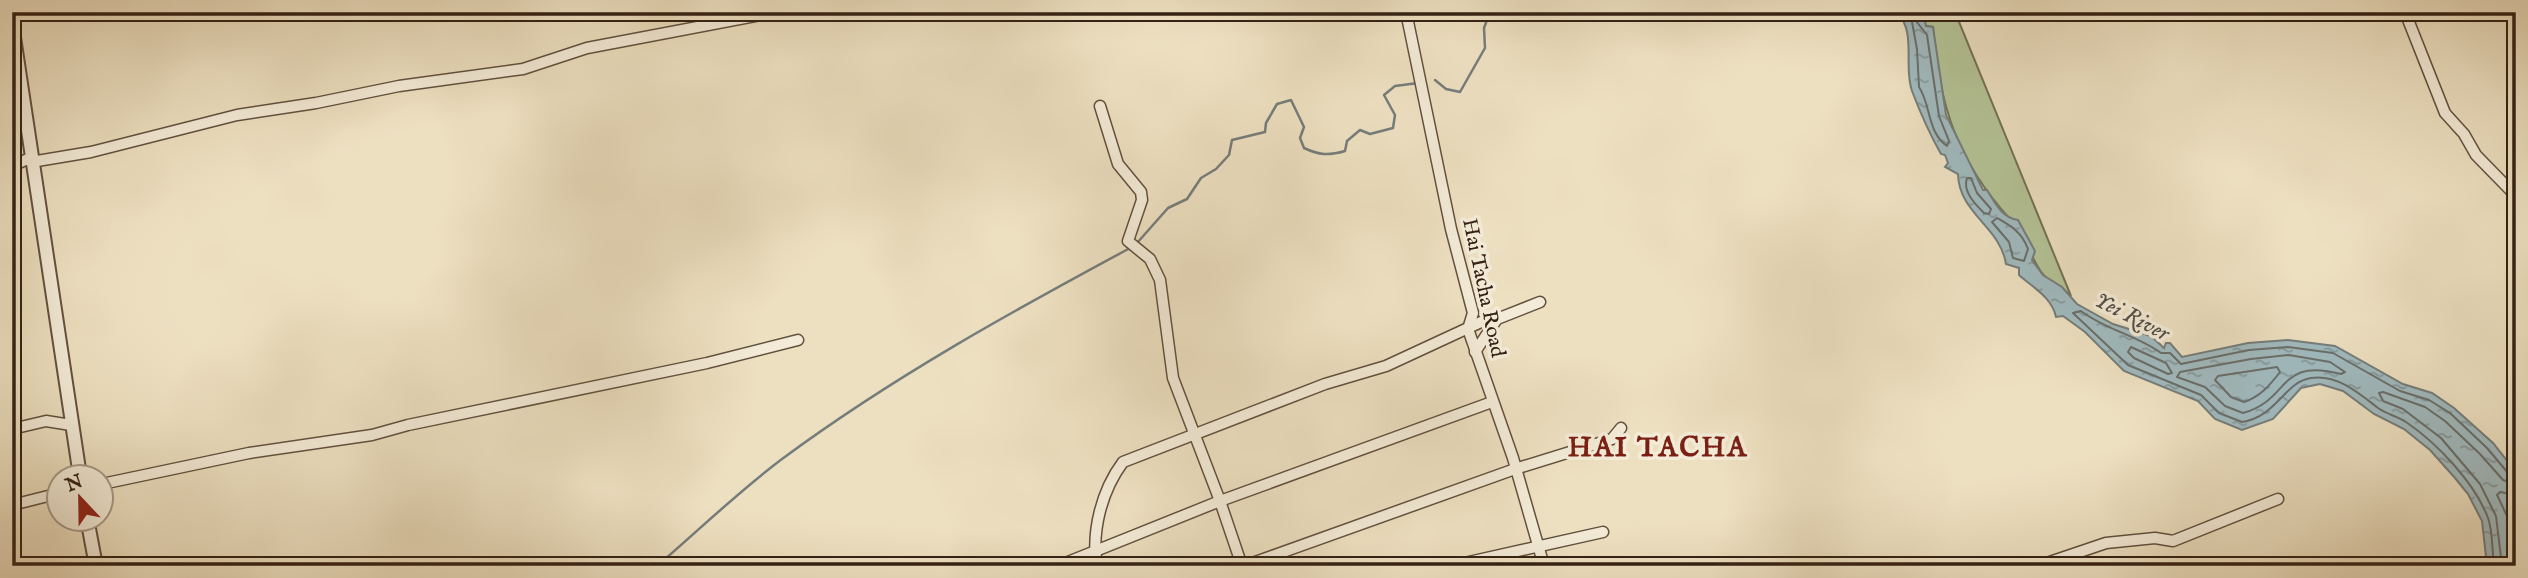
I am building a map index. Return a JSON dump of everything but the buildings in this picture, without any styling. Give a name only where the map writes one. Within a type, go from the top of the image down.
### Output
[{"type":"street","points":[[12,166],[31,160],[91,152],[237,115],[316,103],[399,86],[523,69],[587,48],[776,12]]},
{"type":"street","name":"Hai Tacha Road","points":[[1406,12],[1451,229],[1473,313],[1468,329],[1544,566]]},
{"type":"street","points":[[2405,12],[2445,113],[2464,134],[2485,166],[2516,196]]},
{"type":"street","points":[[12,24],[77,462]]},
{"type":"street","points":[[1100,106],[1118,164],[1141,192],[1142,200],[1128,241],[1150,259],[1160,280],[1172,378],[1243,566],[1515,469],[1612,439],[1621,428]]},
{"type":"street","points":[[1097,566],[1094,551],[1106,490],[1123,462],[1325,384],[1386,366],[1481,322],[1497,319],[1540,302]]},
{"type":"street","points":[[1475,352],[1497,319]]},
{"type":"street","points":[[116,481],[250,453],[372,435],[408,425],[707,363],[798,340]]},
{"type":"street","points":[[1058,566],[1220,501],[1492,402]]},
{"type":"street","points":[[12,429],[46,421],[71,425]]},
{"type":"street","points":[[12,505],[46,496]]},
{"type":"street","points":[[2038,566],[2106,543],[2155,538],[2173,541],[2278,499]]},
{"type":"street","points":[[1451,566],[1603,531]]},
{"type":"street","points":[[89,532],[96,566]]},
{"type":"green space","points":[[1928,12],[1955,12],[2071,296],[2042,273],[2020,232],[1992,198],[1964,154],[1946,107],[1933,27],[1926,26],[1923,17],[1929,16]]},
{"type":"water","points":[[1897,12],[1928,12],[1929,16],[1924,18],[1926,26],[1933,27],[1946,115],[1983,190],[1987,190],[2003,213],[2018,220],[2035,251],[2032,260],[2043,275],[2062,287],[2077,304],[2113,324],[2151,336],[2164,348],[2166,343],[2170,343],[2182,357],[2248,343],[2288,340],[2335,346],[2403,384],[2432,393],[2454,408],[2493,443],[2516,472],[2516,566],[2487,566],[2482,521],[2468,494],[2455,478],[2430,450],[2404,429],[2374,414],[2343,391],[2320,384],[2301,388],[2273,419],[2242,430],[2215,419],[2198,401],[2124,371],[2085,332],[2063,316],[2056,317],[2046,298],[2019,275],[2019,268],[2006,264],[1996,240],[1965,200],[1958,174],[1945,167],[1948,163],[1945,155],[1941,154],[1912,91],[1907,30]]},
{"type":"waterway","points":[[1435,80],[1446,89],[1460,92],[1485,48],[1484,28],[1490,12]]},
{"type":"waterway","points":[[1137,243],[1168,208],[1187,199],[1201,178],[1216,169],[1229,155],[1232,140],[1265,132],[1266,123],[1277,104],[1291,100],[1304,127],[1300,138],[1304,148],[1334,154],[1345,151],[1347,141],[1360,130],[1370,134],[1393,128],[1395,115],[1384,95],[1395,86],[1418,83]]},
{"type":"waterway","points":[[657,566],[782,459],[866,400],[997,321],[1132,247]]},
{"type":"district","name":"HAI TACHA","points":[[1658,448]]},
{"type":"water label","name":"Yei River","points":[[2132,317]]}]
